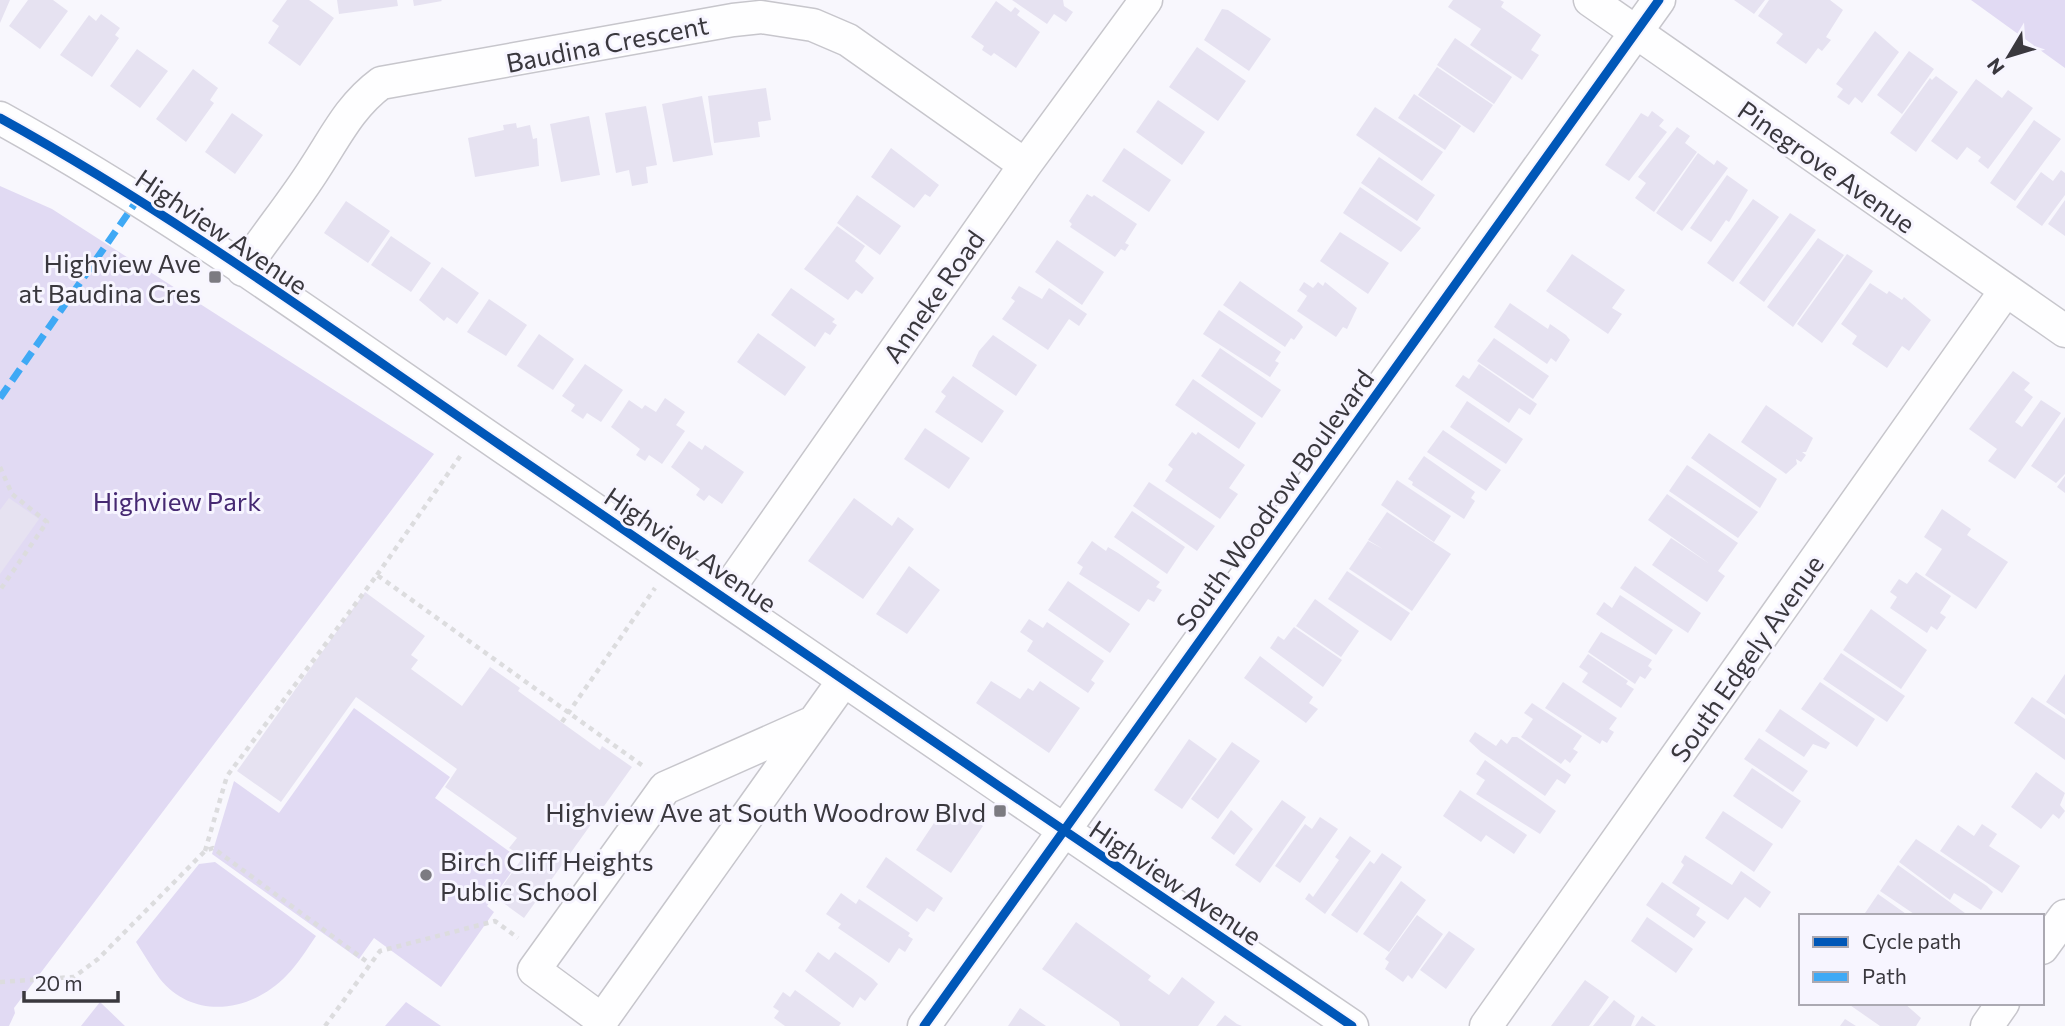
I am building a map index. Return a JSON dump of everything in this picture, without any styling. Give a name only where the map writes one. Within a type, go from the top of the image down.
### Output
[{"type":"street","name":"Anneke Road","points":[[724,595],[1025,165],[1146,0]]},
{"type":"street","name":"Pinegrove Avenue","points":[[1590,0],[2065,331]]},
{"type":"street","name":"South Woodrow Boulevard","points":[[924,1026],[1659,0]]},
{"type":"street","name":"Baudina Crescent","points":[[243,270],[315,168],[338,128],[362,97],[381,83],[733,20],[761,17],[813,24],[848,40],[1025,165]]},
{"type":"street","name":"Highview Avenue","points":[[0,118],[138,198],[724,595],[1062,831],[1352,1026]]},
{"type":"street","name":"South Edgely Avenue","points":[[1486,1026],[2006,290]]},
{"type":"street","points":[[814,722],[665,788],[534,970],[601,1020],[814,722],[844,680]]},
{"type":"street","points":[[2044,945],[2065,916]]},
{"type":"street","points":[[1987,1026],[2002,1005]]},
{"type":"path","points":[[205,852],[227,776],[377,575],[463,452]]},
{"type":"path","points":[[0,467],[12,494],[47,522],[0,590]]},
{"type":"path","points":[[562,722],[674,562]]},
{"type":"path","points":[[377,575],[649,770]]},
{"type":"path","points":[[0,982],[74,978],[98,959],[205,852],[213,848],[370,964]]},
{"type":"path","points":[[325,1026],[380,951],[495,921],[526,944]]},
{"type":"green space","points":[[1971,0],[2065,0],[2065,68]]},
{"type":"green space","name":"Highview Park","points":[[0,186],[52,209],[434,454],[14,1008],[15,1013],[9,1026],[0,1026]]},
{"type":"green space","points":[[354,708],[450,777],[435,798],[510,852],[505,860],[515,867],[487,906],[494,912],[441,987],[374,938],[359,959],[212,854],[234,781],[279,813]]},
{"type":"green space","points":[[215,862],[316,936],[295,966],[273,988],[240,1004],[223,1007],[189,1001],[174,992],[160,979],[136,942],[199,864]]},
{"type":"green space","points":[[100,1002],[125,1026],[81,1026]]},
{"type":"green space","points":[[406,1002],[441,1026],[385,1026]]},
{"type":"building","points":[[0,0],[10,0],[0,23]]},
{"type":"building","points":[[28,0],[53,0],[68,11],[40,49],[9,26]]},
{"type":"building","points":[[287,0],[309,0],[334,18],[300,66],[268,43],[279,26],[272,21]]},
{"type":"building","points":[[337,0],[397,0],[398,6],[339,14]]},
{"type":"building","points":[[413,0],[441,0],[442,1],[414,6]]},
{"type":"building","points":[[1012,0],[1063,0],[1064,6],[1073,12],[1066,22],[1054,14],[1047,24]]},
{"type":"building","points":[[1453,0],[1500,0],[1504,2],[1501,7],[1541,35],[1531,50],[1539,55],[1522,80],[1470,45],[1481,29],[1448,7]]},
{"type":"building","points":[[1734,0],[1765,0],[1754,14]]},
{"type":"building","points":[[1769,0],[1830,0],[1843,10],[1826,37],[1831,40],[1822,51],[1818,48],[1806,64],[1776,43],[1783,34],[1758,16]]},
{"type":"building","points":[[996,1],[1011,12],[1015,7],[1020,11],[1017,15],[1040,32],[1016,68],[994,53],[991,56],[982,50],[984,46],[971,37]]},
{"type":"building","points":[[1222,9],[1228,10],[1271,39],[1249,71],[1204,40]]},
{"type":"building","points":[[101,14],[120,28],[115,35],[119,38],[92,77],[60,55],[89,15],[96,21]]},
{"type":"building","points":[[1875,31],[1899,52],[1862,103],[1855,97],[1849,105],[1837,97],[1843,89],[1836,84]]},
{"type":"building","points":[[1455,38],[1512,77],[1494,104],[1437,65]]},
{"type":"building","points":[[1197,47],[1246,81],[1218,121],[1169,87]]},
{"type":"building","points":[[137,49],[168,71],[140,108],[110,86]]},
{"type":"building","points":[[1909,51],[1934,69],[1902,114],[1877,95]]},
{"type":"building","points":[[1437,67],[1493,105],[1474,133],[1418,95]]},
{"type":"building","points":[[193,69],[218,88],[210,100],[214,103],[186,142],[156,119]]},
{"type":"building","points":[[1936,76],[1958,92],[1916,152],[1890,133],[1930,78],[1932,80]]},
{"type":"building","points":[[1976,79],[2002,98],[2008,90],[2033,108],[1988,169],[1978,161],[1981,157],[1967,147],[1957,160],[1931,141]]},
{"type":"building","points":[[766,88],[771,120],[758,122],[760,137],[714,143],[708,96]]},
{"type":"building","points":[[1414,94],[1461,126],[1445,150],[1398,118]]},
{"type":"building","points":[[702,96],[713,155],[673,162],[662,104]]},
{"type":"building","points":[[1158,100],[1205,132],[1182,165],[1136,132]]},
{"type":"building","points":[[646,106],[657,165],[646,167],[648,183],[632,186],[629,170],[616,173],[605,113]]},
{"type":"building","points":[[1375,107],[1443,152],[1422,181],[1356,135]]},
{"type":"building","points":[[1652,111],[1664,120],[1659,126],[1667,132],[1629,181],[1605,165],[1641,113],[1648,117]]},
{"type":"building","points":[[232,113],[263,135],[235,174],[205,152]]},
{"type":"building","points":[[589,116],[600,175],[561,182],[550,124]]},
{"type":"building","points":[[2034,120],[2061,139],[2015,201],[1990,183]]},
{"type":"building","points":[[516,123],[517,128],[530,125],[533,139],[537,138],[539,166],[475,177],[468,138],[504,130],[503,125]]},
{"type":"building","points":[[1677,127],[1690,136],[1685,143],[1697,152],[1654,212],[1635,198],[1646,183],[1638,177]]},
{"type":"building","points":[[891,148],[939,185],[930,197],[925,194],[914,208],[871,177]]},
{"type":"building","points":[[1124,148],[1171,180],[1149,212],[1102,181]]},
{"type":"building","points":[[1698,153],[1714,165],[1717,160],[1728,168],[1682,231],[1656,213]]},
{"type":"building","points":[[1379,157],[1435,195],[1417,221],[1361,183]]},
{"type":"building","points":[[2061,170],[2065,173],[2065,195],[2042,226],[2016,207],[2041,172],[2053,181]]},
{"type":"building","points":[[1727,175],[1748,190],[1729,222],[1726,220],[1711,242],[1690,228]]},
{"type":"building","points":[[1360,187],[1421,228],[1401,252],[1343,213]]},
{"type":"building","points":[[1087,194],[1092,197],[1094,195],[1137,224],[1125,243],[1129,245],[1125,251],[1121,249],[1115,257],[1070,227],[1072,224],[1069,221]]},
{"type":"building","points":[[857,195],[901,226],[880,255],[837,223]]},
{"type":"building","points":[[1753,199],[1779,217],[1733,282],[1707,263]]},
{"type":"building","points":[[2065,200],[2065,236],[2048,224]]},
{"type":"building","points":[[346,201],[390,231],[368,263],[324,233]]},
{"type":"building","points":[[1790,213],[1816,230],[1764,302],[1739,283]]},
{"type":"building","points":[[837,226],[865,246],[855,261],[874,278],[862,294],[856,290],[848,300],[804,269]]},
{"type":"building","points":[[1340,232],[1389,263],[1368,294],[1320,261]]},
{"type":"building","points":[[391,236],[431,263],[411,292],[371,265]]},
{"type":"building","points":[[1818,238],[1844,255],[1793,327],[1767,307]]},
{"type":"building","points":[[1057,240],[1104,272],[1082,305],[1035,272]]},
{"type":"building","points":[[1572,254],[1625,290],[1612,308],[1622,314],[1608,334],[1546,291]]},
{"type":"building","points":[[1847,254],[1873,271],[1822,343],[1797,324]]},
{"type":"building","points":[[442,267],[479,293],[457,324],[447,317],[444,321],[419,300]]},
{"type":"building","points":[[1240,281],[1300,323],[1303,327],[1294,340],[1291,338],[1285,347],[1223,305]]},
{"type":"building","points":[[1304,282],[1313,288],[1318,282],[1323,286],[1325,282],[1357,308],[1347,329],[1343,327],[1336,337],[1297,311],[1307,296],[1299,290]]},
{"type":"building","points":[[1870,283],[1887,294],[1889,291],[1902,300],[1904,297],[1931,320],[1909,351],[1902,346],[1887,368],[1852,344],[1857,336],[1841,324]]},
{"type":"building","points":[[1019,286],[1042,299],[1049,288],[1087,314],[1079,326],[1069,319],[1048,350],[1002,319],[1015,301],[1011,298]]},
{"type":"building","points":[[791,288],[835,319],[832,322],[837,325],[830,335],[825,332],[815,347],[771,315]]},
{"type":"building","points":[[489,299],[527,325],[506,356],[467,332]]},
{"type":"building","points":[[1510,303],[1548,329],[1550,324],[1570,340],[1556,362],[1551,358],[1547,364],[1494,327]]},
{"type":"building","points":[[1219,310],[1281,352],[1275,361],[1279,363],[1270,377],[1203,334]]},
{"type":"building","points":[[758,333],[806,367],[785,396],[737,362]]},
{"type":"building","points":[[539,334],[574,359],[553,390],[517,366]]},
{"type":"building","points":[[993,335],[1037,365],[1016,396],[972,366],[979,351]]},
{"type":"building","points":[[1494,338],[1549,376],[1533,399],[1477,361]]},
{"type":"building","points":[[1220,348],[1281,390],[1262,418],[1201,376]]},
{"type":"building","points":[[585,364],[623,390],[601,422],[587,413],[583,419],[571,411],[575,405],[562,396]]},
{"type":"building","points":[[1479,364],[1537,404],[1530,415],[1519,408],[1509,423],[1455,386],[1463,375],[1469,379]]},
{"type":"building","points":[[2013,371],[2030,383],[2024,390],[2033,397],[2015,422],[2022,427],[2041,400],[2061,413],[2015,479],[1988,461],[1997,449],[1969,429]]},
{"type":"building","points":[[953,376],[1004,411],[982,443],[935,412],[946,396],[941,392]]},
{"type":"building","points":[[1193,379],[1256,423],[1239,449],[1175,405]]},
{"type":"building","points":[[665,398],[685,412],[676,425],[685,431],[662,464],[649,455],[645,461],[636,455],[640,449],[611,427],[629,400],[642,409],[645,405],[656,412]]},
{"type":"building","points":[[1467,401],[1523,439],[1506,464],[1450,427]]},
{"type":"building","points":[[1766,405],[1813,438],[1806,452],[1802,452],[1806,455],[1801,462],[1796,459],[1797,464],[1786,474],[1741,442]]},
{"type":"building","points":[[2065,417],[2065,474],[2056,483],[2031,466]]},
{"type":"building","points":[[925,428],[970,458],[949,489],[904,459]]},
{"type":"building","points":[[1443,430],[1501,470],[1486,491],[1427,452]]},
{"type":"building","points":[[1192,432],[1196,435],[1198,432],[1245,465],[1229,488],[1238,494],[1220,519],[1165,481],[1173,469],[1168,465]]},
{"type":"building","points":[[1709,433],[1777,479],[1760,508],[1691,458]]},
{"type":"building","points":[[689,441],[702,450],[705,445],[744,472],[722,504],[709,495],[704,501],[696,495],[700,489],[671,467]]},
{"type":"building","points":[[1424,456],[1475,492],[1471,498],[1475,501],[1464,519],[1412,485],[1413,482],[1408,479]]},
{"type":"building","points":[[1687,465],[1758,512],[1738,538],[1669,491]]},
{"type":"building","points":[[2065,476],[2065,493],[2057,487]]},
{"type":"building","points":[[1397,480],[1451,516],[1434,542],[1381,505]]},
{"type":"building","points":[[1149,482],[1215,526],[1197,551],[1133,506]]},
{"type":"building","points":[[1667,494],[1738,543],[1718,571],[1725,576],[1707,602],[1652,565],[1671,538],[1710,564],[1648,520]]},
{"type":"building","points":[[9,498],[39,519],[0,574],[0,510]]},
{"type":"building","points":[[854,498],[892,526],[898,517],[914,529],[863,599],[808,561]]},
{"type":"building","points":[[1942,509],[1971,529],[1967,535],[2008,562],[1976,609],[1925,575],[1942,549],[1924,537]]},
{"type":"building","points":[[1132,511],[1185,547],[1167,574],[1114,537]]},
{"type":"building","points":[[1387,512],[1451,554],[1412,611],[1349,569],[1368,541],[1383,549],[1368,540]]},
{"type":"building","points":[[1092,541],[1106,551],[1108,547],[1118,553],[1160,582],[1156,587],[1162,590],[1154,602],[1148,599],[1139,612],[1079,574],[1083,567],[1077,563]]},
{"type":"building","points":[[909,566],[940,590],[907,634],[876,614]]},
{"type":"building","points":[[1635,566],[1701,613],[1688,633],[1620,588]]},
{"type":"building","points":[[1347,571],[1410,613],[1391,641],[1328,599]]},
{"type":"building","points":[[1916,572],[1951,596],[1940,613],[1946,617],[1937,630],[1931,626],[1927,633],[1890,608],[1897,597],[1890,592],[1899,579],[1907,584]]},
{"type":"building","points":[[1068,581],[1130,624],[1110,653],[1048,610]]},
{"type":"building","points":[[365,592],[425,636],[411,655],[418,660],[411,669],[462,706],[490,667],[520,688],[518,691],[600,750],[602,746],[632,767],[524,918],[495,897],[523,857],[509,848],[517,838],[445,787],[457,769],[356,697],[281,802],[237,771]]},
{"type":"building","points":[[1620,595],[1673,630],[1656,655],[1596,614],[1604,602],[1612,608]]},
{"type":"building","points":[[1315,599],[1359,631],[1341,657],[1296,626]]},
{"type":"building","points":[[1871,609],[1927,650],[1901,689],[1843,650]]},
{"type":"building","points":[[1029,619],[1043,628],[1047,622],[1104,661],[1091,680],[1095,683],[1088,693],[1027,651],[1033,641],[1020,632]]},
{"type":"building","points":[[1294,627],[1342,660],[1323,687],[1270,648],[1278,636],[1284,640]]},
{"type":"building","points":[[1601,632],[1652,660],[1648,666],[1652,669],[1645,679],[1640,676],[1635,684],[1588,652]]},
{"type":"building","points":[[1841,653],[1905,696],[1887,722],[1823,679]]},
{"type":"building","points":[[1588,654],[1628,681],[1626,684],[1634,689],[1621,708],[1582,682],[1588,673],[1579,667]]},
{"type":"building","points":[[1260,656],[1313,697],[1309,703],[1318,709],[1306,723],[1244,678]]},
{"type":"building","points":[[2065,674],[2065,715],[2046,702]]},
{"type":"building","points":[[991,681],[1020,699],[1028,688],[1033,691],[1040,681],[1080,708],[1049,753],[976,703]]},
{"type":"building","points":[[1563,682],[1617,718],[1609,729],[1614,732],[1607,743],[1602,740],[1600,744],[1545,708]]},
{"type":"building","points":[[1820,682],[1875,719],[1857,747],[1801,709]]},
{"type":"building","points":[[2032,697],[2065,719],[2065,760],[2014,723]]},
{"type":"building","points":[[1532,703],[1582,736],[1573,749],[1578,752],[1570,763],[1565,759],[1561,764],[1521,737],[1533,719],[1524,713]]},
{"type":"building","points":[[1780,709],[1830,743],[1826,749],[1813,744],[1804,757],[1765,731]]},
{"type":"building","points":[[1475,732],[1496,746],[1501,739],[1507,744],[1512,737],[1517,737],[1571,775],[1565,784],[1557,779],[1545,796],[1481,752],[1469,741]]},
{"type":"building","points":[[1759,738],[1808,771],[1793,792],[1744,759]]},
{"type":"building","points":[[1189,739],[1217,759],[1182,809],[1154,790]]},
{"type":"building","points":[[1232,742],[1260,761],[1218,819],[1191,799]]},
{"type":"building","points":[[1485,760],[1556,811],[1540,834],[1476,794],[1485,780],[1476,774]]},
{"type":"building","points":[[1752,768],[1801,801],[1782,829],[1733,796]]},
{"type":"building","points":[[2036,772],[2065,793],[2060,805],[2065,811],[2059,819],[2053,814],[2041,829],[2011,807]]},
{"type":"building","points":[[1460,790],[1527,835],[1514,854],[1486,835],[1481,842],[1443,816]]},
{"type":"building","points":[[1282,800],[1306,817],[1260,883],[1235,865]]},
{"type":"building","points":[[948,802],[983,826],[951,873],[916,850]]},
{"type":"building","points":[[1231,810],[1253,829],[1234,855],[1211,838]]},
{"type":"building","points":[[1723,811],[1773,844],[1754,872],[1705,838]]},
{"type":"building","points":[[1320,817],[1338,829],[1300,883],[1275,866],[1305,824],[1312,829]]},
{"type":"building","points":[[1982,824],[1997,834],[1989,846],[2020,866],[2002,893],[1940,851],[1958,825],[1974,836]]},
{"type":"building","points":[[1350,836],[1371,851],[1325,914],[1305,899],[1309,893],[1313,897],[1339,860],[1335,857]]},
{"type":"building","points":[[1916,839],[1993,892],[1981,910],[1954,893],[1950,900],[1899,862]]},
{"type":"building","points":[[1382,853],[1402,867],[1357,933],[1331,915],[1370,861],[1374,864]]},
{"type":"building","points":[[1685,855],[1732,885],[1741,871],[1771,892],[1760,908],[1745,897],[1728,920],[1672,883],[1684,865],[1681,862]]},
{"type":"building","points":[[886,857],[943,898],[934,912],[927,908],[917,922],[866,887]]},
{"type":"building","points":[[1898,865],[1965,913],[1914,914],[1880,891]]},
{"type":"building","points":[[1401,881],[1426,900],[1389,952],[1363,934]]},
{"type":"building","points":[[1662,882],[1700,908],[1696,915],[1706,922],[1694,938],[1646,905]]},
{"type":"building","points":[[841,893],[856,904],[859,899],[910,933],[908,936],[913,939],[905,952],[899,948],[889,963],[838,928],[841,924],[826,914]]},
{"type":"building","points":[[1878,894],[1906,914],[1864,914]]},
{"type":"building","points":[[1417,915],[1443,934],[1412,979],[1408,975],[1403,982],[1385,969],[1389,962],[1385,959]]},
{"type":"building","points":[[1647,917],[1693,949],[1676,973],[1631,941]]},
{"type":"building","points":[[1076,922],[1151,976],[1148,980],[1169,995],[1182,977],[1215,1002],[1198,1026],[1120,1026],[1119,1022],[1042,969]]},
{"type":"building","points":[[1449,931],[1475,949],[1446,989],[1420,970]]},
{"type":"building","points":[[818,952],[829,960],[835,952],[878,984],[865,1001],[860,997],[853,1008],[805,971]]},
{"type":"building","points":[[1585,980],[1609,997],[1589,1026],[1551,1026]]},
{"type":"building","points":[[795,990],[841,1023],[839,1026],[785,1026],[774,1018],[779,1011],[773,1007],[783,992],[790,997]]},
{"type":"building","points":[[1614,1000],[1635,1016],[1631,1026],[1593,1026]]},
{"type":"building","points":[[1850,1005],[1906,1005],[1921,1018],[1916,1026],[1880,1026]]},
{"type":"building","points":[[1020,1008],[1046,1026],[1008,1026]]},
{"type":"building","points":[[1225,1015],[1237,1024],[1242,1026],[1216,1026]]},
{"type":"building","points":[[1642,1016],[1656,1026],[1635,1026]]},
{"type":"building","points":[[1845,1019],[1856,1026],[1840,1026]]},
{"type":"marked path","points":[[0,398],[138,199]]},
{"type":"cycle path","points":[[924,1026],[1659,0]]},
{"type":"cycle path","points":[[0,118],[128,194],[254,276],[1352,1026]]},
{"type":"place","name":"Highview Ave at Baudina Cres","points":[[215,277]]},
{"type":"place","name":"Highview Ave at South Woodrow Blvd","points":[[1000,811]]},
{"type":"place","name":"Birch Cliff Heights Public School","points":[[426,875]]}]
